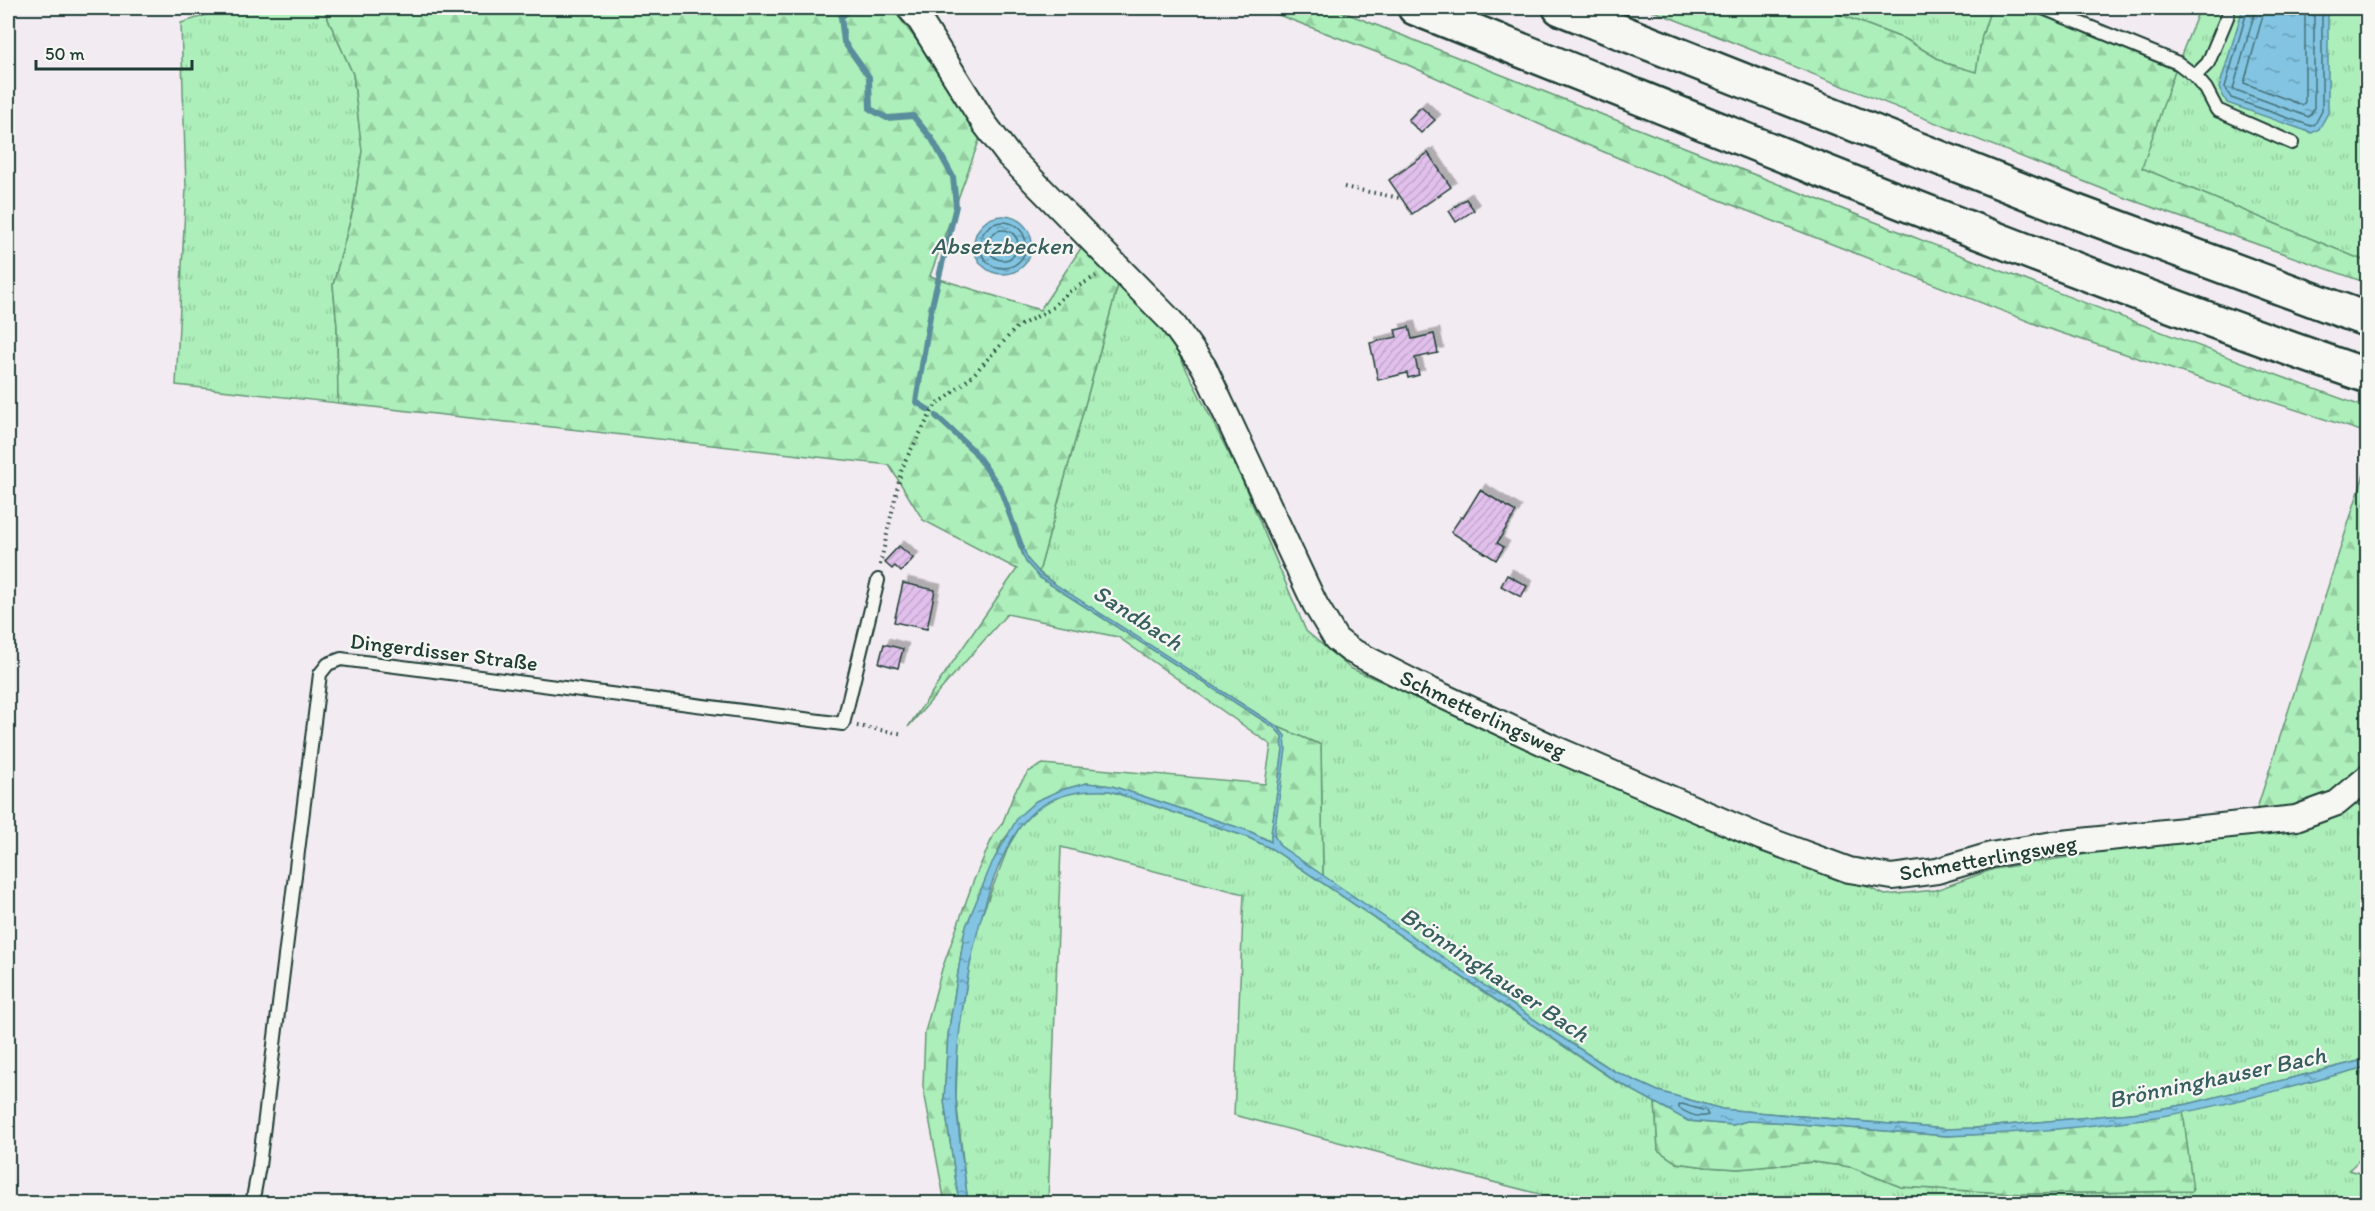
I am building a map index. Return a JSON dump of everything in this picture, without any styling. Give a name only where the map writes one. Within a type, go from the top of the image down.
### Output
[{"type":"highway","points":[[1415,8],[2026,250],[2367,376]]},
{"type":"highway","points":[[1560,8],[2074,211],[2367,320]]},
{"type":"street","name":"Schmetterlingsweg","points":[[909,8],[920,19],[984,123],[1009,156],[1171,321],[1204,367],[1315,604],[1336,639],[1350,650],[1552,747],[1760,837],[1850,870],[1892,877],[1937,871],[1990,855],[2053,844],[2296,818],[2337,803],[2367,777]]},
{"type":"lane","points":[[2043,8],[2178,63],[2195,76],[2206,89],[2217,110],[2292,143]]},
{"type":"lane","points":[[2195,76],[2208,63],[2228,15]]},
{"type":"lane","points":[[843,724],[878,580]]},
{"type":"lane","name":"Dingerdisser Straße","points":[[252,1203],[262,1143],[320,674],[328,664],[341,659],[843,724]]},
{"type":"path","points":[[1344,187],[1400,198]]},
{"type":"path","points":[[878,580],[901,472],[936,404],[948,398],[965,382],[1017,327],[1051,309],[1066,293],[1115,266]]},
{"type":"path","points":[[843,724],[904,734]]},
{"type":"green space","points":[[229,8],[323,8],[353,74],[362,151],[353,210],[333,285],[337,326],[338,403],[176,385],[186,188],[181,23]]},
{"type":"green space","points":[[323,8],[892,8],[930,58],[980,138],[930,276],[1040,310],[1083,245],[1119,281],[1039,572],[1028,560],[1021,542],[1018,543],[1026,562],[1040,578],[1275,728],[1282,736],[1283,750],[1271,834],[1272,842],[1249,831],[1112,786],[1087,783],[1061,790],[1036,801],[1002,842],[965,929],[948,1035],[944,1100],[959,1203],[945,1203],[923,1086],[925,1032],[942,969],[973,882],[994,834],[1002,824],[1015,791],[1028,772],[1043,764],[1265,784],[1271,745],[1118,637],[1007,614],[908,727],[1017,569],[923,520],[889,465],[338,403],[337,326],[333,285],[353,210],[362,151],[353,74]]},
{"type":"green space","points":[[1260,8],[1333,8],[1978,262],[2367,408],[2367,433],[2043,327],[1707,195],[1561,134],[1397,60]]},
{"type":"green space","points":[[1646,8],[1823,8],[1907,40],[1945,63],[1976,72],[1982,36],[1991,8],[2029,8],[2175,70],[2142,168],[2367,262],[2367,283],[2123,197]]},
{"type":"green space","points":[[1823,8],[1991,8],[1982,36],[1976,73],[1945,63],[1907,40]]},
{"type":"green space","points":[[2200,8],[2367,8],[2367,262],[2141,168],[2175,70]]},
{"type":"green space","points":[[1119,281],[1173,343],[1242,480],[1306,631],[1350,668],[1885,895],[1936,890],[1994,869],[2125,848],[2231,835],[2367,787],[2367,1059],[2188,1104],[2141,1112],[1946,1129],[1722,1109],[1658,1091],[1614,1071],[1323,876],[1321,745],[1278,727],[1064,591],[1039,572]]},
{"type":"green space","points":[[2367,465],[2367,768],[2334,797],[2254,818]]},
{"type":"green space","points":[[1278,727],[1321,745],[1323,876],[1280,846],[1274,835],[1285,736]]},
{"type":"green space","points":[[1087,790],[1110,791],[1247,837],[1272,849],[1615,1081],[1655,1101],[1658,1150],[1677,1163],[1739,1169],[1813,1162],[1851,1167],[1901,1187],[2024,1194],[2192,1191],[2183,1111],[2367,1067],[2367,1152],[2349,1170],[2367,1175],[2367,1203],[1574,1203],[1234,1115],[1244,894],[1061,847],[1048,1203],[968,1204],[956,1098],[958,1036],[975,933],[1009,845],[1022,823],[1039,807],[1062,795]]},
{"type":"green space","points":[[1655,1101],[1688,1121],[1733,1125],[1747,1121],[1775,1122],[1947,1136],[2142,1119],[2183,1111],[2193,1191],[2024,1194],[1901,1187],[1851,1167],[1813,1162],[1739,1169],[1677,1163],[1658,1150]]},
{"type":"water","points":[[2243,8],[2328,8],[2328,113],[2319,129],[2312,133],[2227,103],[2219,88]]},
{"type":"water","name":"Absetzbecken","points":[[1003,216],[1014,218],[1027,229],[1032,245],[1030,256],[1019,269],[1003,274],[992,272],[979,261],[974,245],[976,234],[987,221]]},
{"type":"water","points":[[1021,542],[1028,560],[1042,576],[1278,727],[1285,736],[1286,749],[1274,835],[1280,846],[1541,1024],[1614,1071],[1658,1091],[1722,1109],[1946,1129],[2141,1112],[2188,1104],[2367,1059],[2367,1067],[2170,1115],[2020,1132],[1947,1136],[1775,1122],[1747,1121],[1733,1125],[1688,1121],[1616,1081],[1272,849],[1247,837],[1110,791],[1092,791],[1065,795],[1048,802],[1020,827],[1002,859],[987,898],[966,987],[956,1069],[956,1099],[968,1203],[959,1203],[944,1100],[948,1035],[965,929],[992,863],[1018,817],[1036,801],[1061,790],[1087,783],[1112,786],[1249,831],[1271,842],[1283,750],[1282,736],[1275,728],[1040,578],[1026,562],[1018,543]]},
{"type":"building","points":[[1421,107],[1435,120],[1421,133],[1408,120]]},
{"type":"building","points":[[1428,153],[1451,187],[1412,214],[1389,180]]},
{"type":"building","points":[[1466,199],[1474,210],[1456,222],[1449,211]]},
{"type":"building","points":[[1409,327],[1412,339],[1434,334],[1438,353],[1415,358],[1419,375],[1408,378],[1407,373],[1378,380],[1370,343],[1397,337],[1395,330]]},
{"type":"building","points":[[1480,490],[1516,512],[1497,543],[1504,547],[1496,560],[1451,532],[1461,517],[1463,518]]},
{"type":"building","points":[[899,546],[913,558],[901,572],[895,566],[892,569],[884,562]]},
{"type":"building","points":[[1507,575],[1527,586],[1521,597],[1501,586]]},
{"type":"building","points":[[903,583],[935,590],[927,629],[894,622]]},
{"type":"building","points":[[884,644],[903,649],[898,668],[879,663]]},
{"type":"waterway","name":"Sandbach","points":[[852,8],[841,17],[844,42],[869,77],[870,109],[887,118],[913,116],[932,139],[953,177],[956,206],[931,310],[916,402],[929,410]]},
{"type":"waterway","name":"Sandbach","points":[[936,416],[974,451],[1000,488],[1022,548]]},
{"type":"water label","name":"Brönninghauser Bach","points":[[1495,974]]},
{"type":"water label","name":"Brönninghauser Bach","points":[[2217,1077]]}]
